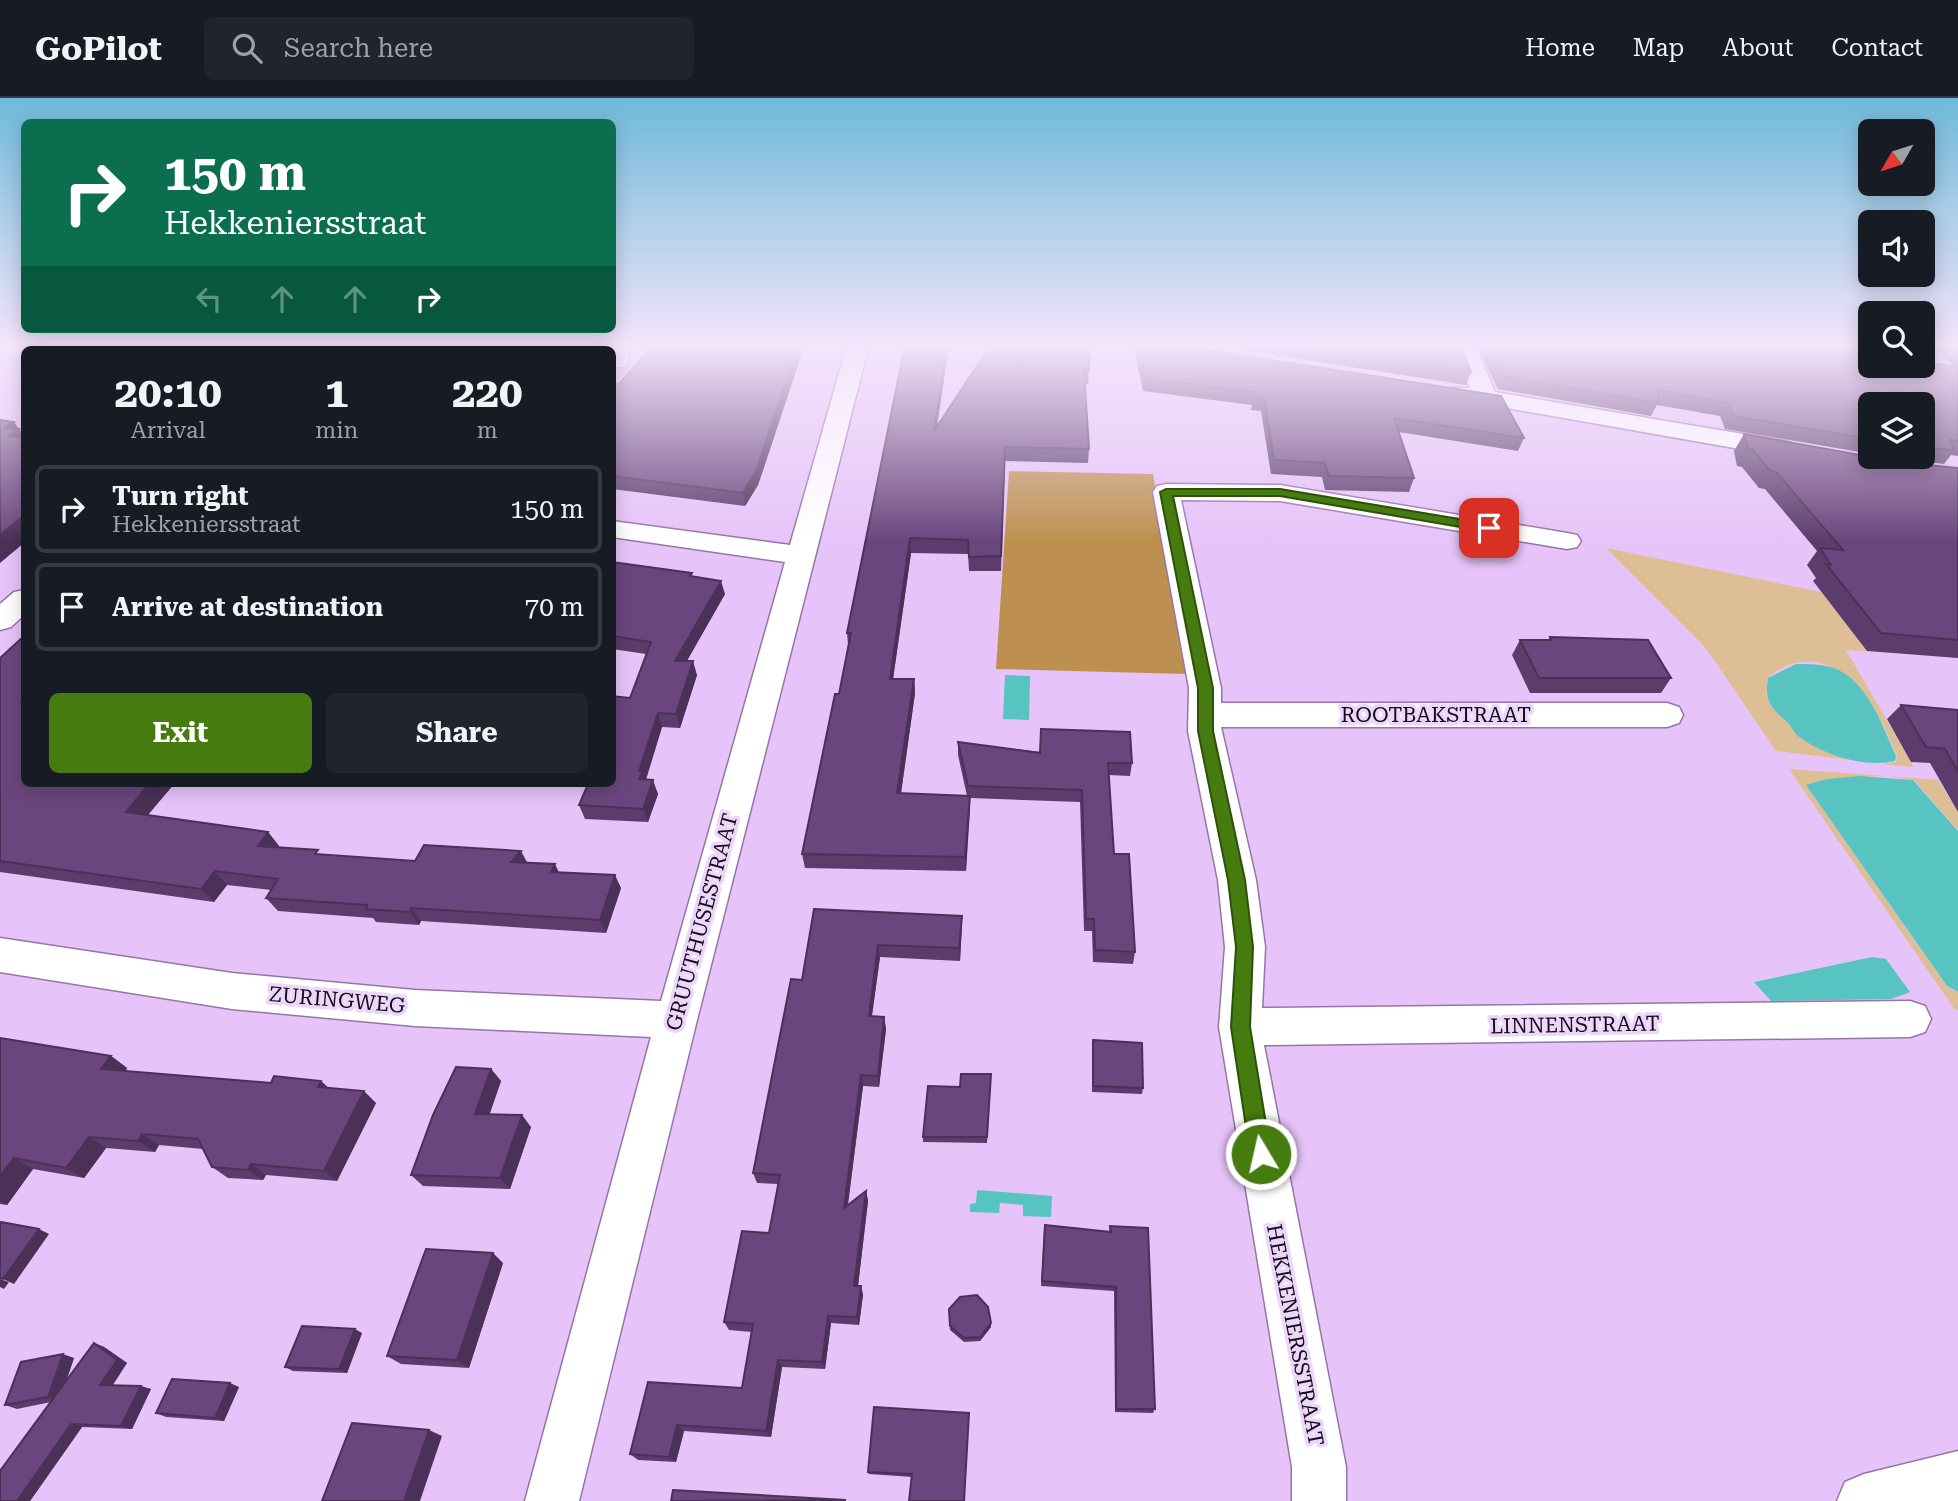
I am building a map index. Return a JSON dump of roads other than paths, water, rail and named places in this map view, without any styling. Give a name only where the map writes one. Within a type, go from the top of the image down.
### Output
[{"type":"street","name":"GRUUTHUSESTRAAT","points":[[552,1501],[676,1020],[840,410]]},
{"type":"street","points":[[1559,410],[1814,454]]},
{"type":"street","name":"HEKKENIERSSTRAAT","points":[[1319,1501],[1319,1467],[1261,1154],[1241,1027],[1245,947],[1237,880],[1205,715],[1205,688],[1166,492],[1280,493],[1567,541]]},
{"type":"street","points":[[616,530],[800,555]]},
{"type":"street","points":[[0,620],[21,602]]},
{"type":"street","name":"ROOTBAKSTRAAT","points":[[1205,715],[1667,715]]},
{"type":"street","name":"ZURINGWEG","points":[[0,955],[232,991],[415,1008],[676,1020]]},
{"type":"street","name":"LINNENSTRAAT","points":[[1241,1027],[1910,1019]]},
{"type":"street","points":[[1864,1501],[1958,1478]]}]
